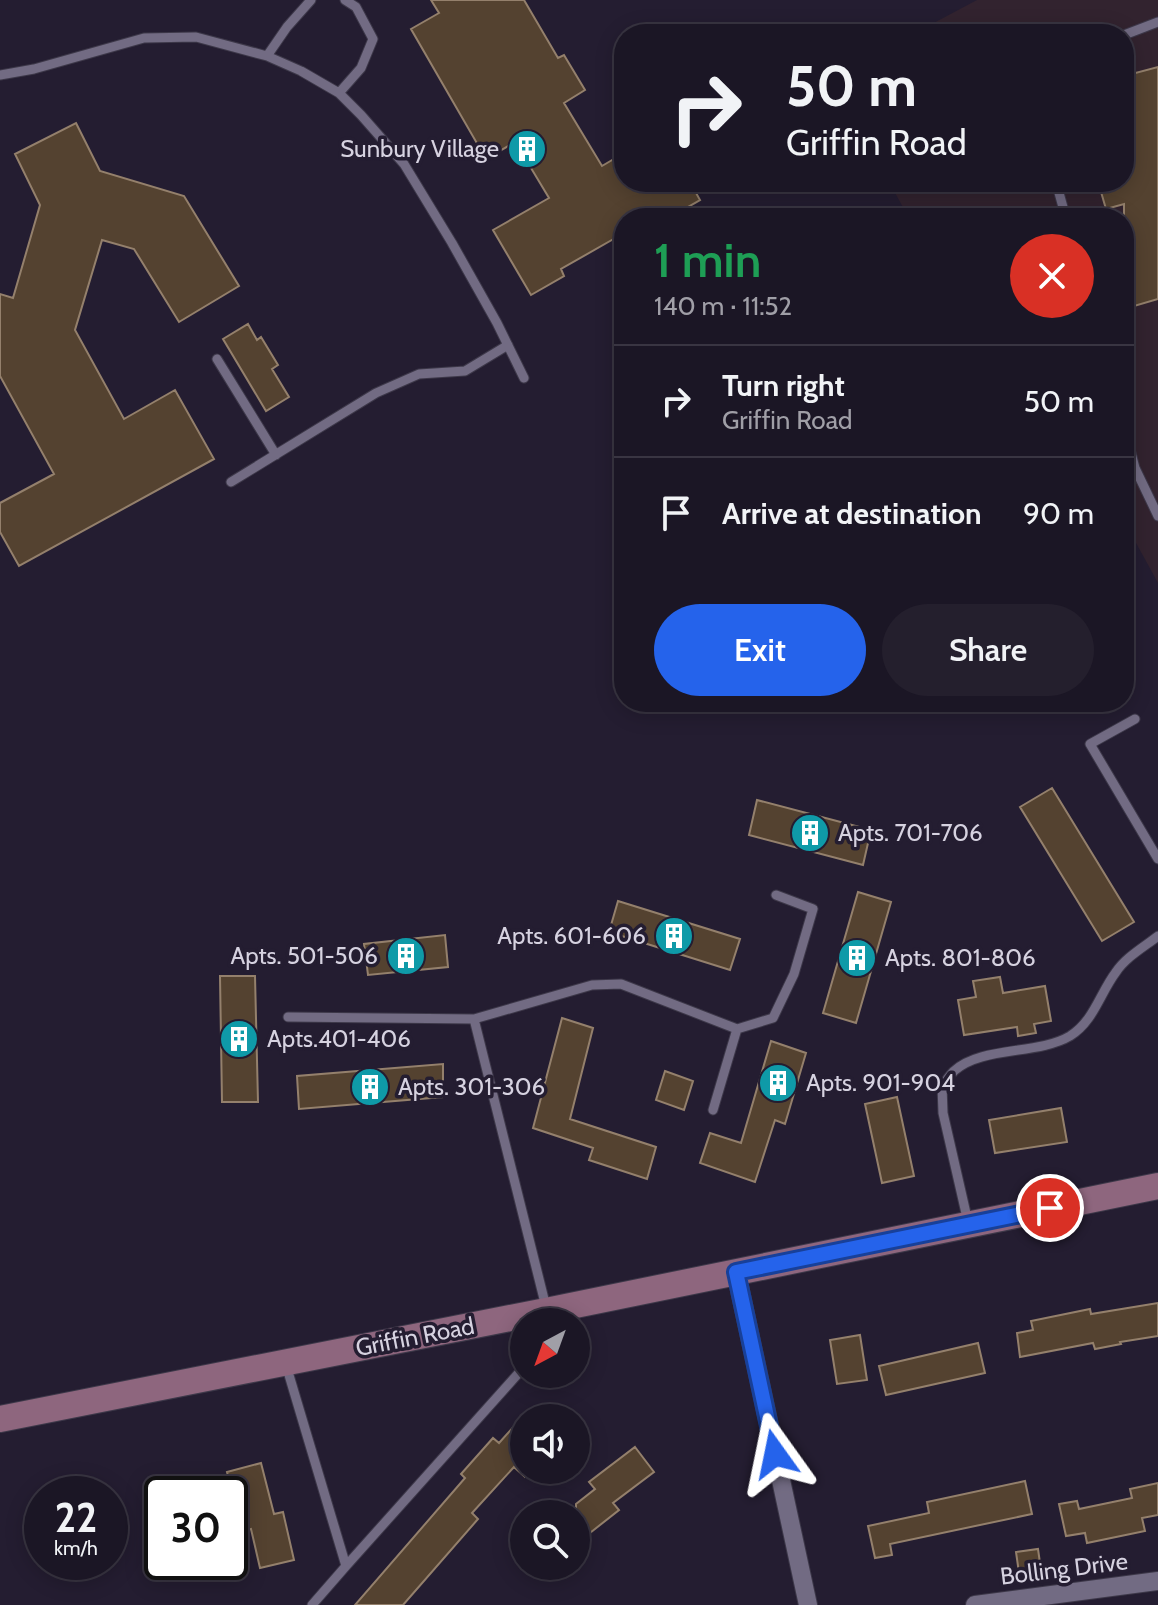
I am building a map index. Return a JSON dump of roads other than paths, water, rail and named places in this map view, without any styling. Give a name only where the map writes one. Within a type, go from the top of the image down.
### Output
[{"type":"main road","name":"Griffin Road","points":[[581,1308],[736,1272],[1158,1186]]},
{"type":"main road","name":"Griffin Road","points":[[0,1419],[285,1362],[510,1322]]},
{"type":"street","points":[[736,1272],[808,1605]]},
{"type":"street","name":"Bolling Drive","points":[[975,1605],[1158,1581]]},
{"type":"lane","points":[[267,56],[311,0]]},
{"type":"lane","points":[[339,93],[361,68],[373,39],[356,7],[345,0]]},
{"type":"lane","points":[[1134,31],[1158,22]]},
{"type":"lane","points":[[0,75],[34,69],[144,38],[196,37],[267,56],[301,71],[339,93],[404,164],[452,243],[524,378]]},
{"type":"lane","points":[[231,482],[376,393],[419,374],[465,371],[508,345]]},
{"type":"lane","points":[[217,359],[276,455]]},
{"type":"lane","points":[[1134,464],[1158,516]]},
{"type":"lane","points":[[1135,719],[1090,744],[1158,859]]},
{"type":"lane","points":[[288,1017],[474,1019],[592,985],[621,984],[737,1029],[773,1018],[794,974],[813,909],[776,895]]},
{"type":"lane","points":[[969,1225],[943,1113],[942,1086],[955,1069],[977,1059],[1053,1043],[1072,1035],[1090,1019],[1118,968],[1158,936]]},
{"type":"lane","points":[[474,1019],[544,1308]]},
{"type":"lane","points":[[713,1110],[737,1029]]},
{"type":"lane","points":[[285,1362],[346,1566]]},
{"type":"lane","points":[[312,1605],[510,1383]]},
{"type":"place","name":"Sunbury Village","points":[[527,149]]},
{"type":"place","name":"Apts. 701-706","points":[[810,833]]},
{"type":"place","name":"Apts. 601-606","points":[[674,936]]},
{"type":"place","name":"Apts. 501-506","points":[[406,956]]},
{"type":"place","name":"Apts. 801-806","points":[[857,958]]},
{"type":"place","name":"Apts.401-406","points":[[239,1039]]},
{"type":"place","name":"Apts. 901-904","points":[[778,1083]]},
{"type":"place","name":"Apts. 301-306","points":[[370,1087]]}]
